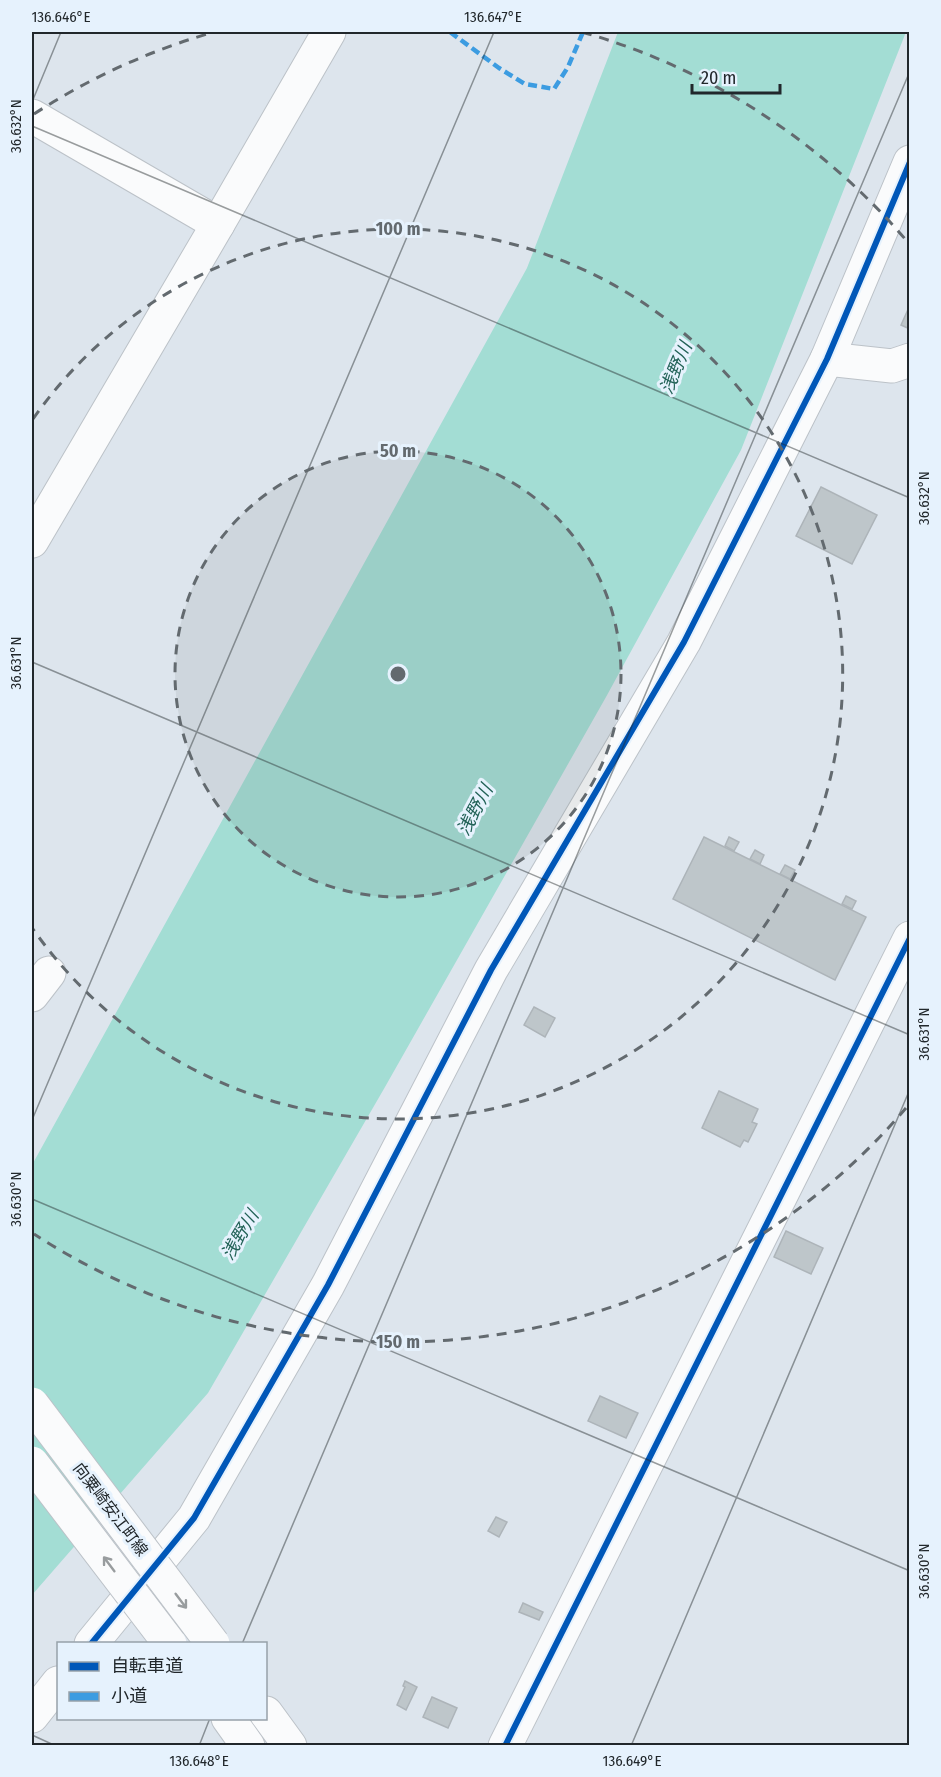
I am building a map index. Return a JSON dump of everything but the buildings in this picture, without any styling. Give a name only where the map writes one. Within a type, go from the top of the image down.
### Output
[{"type":"street","points":[[32,541],[329,32]]},
{"type":"street","points":[[32,116],[219,224]]},
{"type":"street","points":[[93,1642],[194,1518],[328,1286],[491,969],[684,642],[827,359],[909,162]]},
{"type":"street","points":[[827,359],[892,366],[909,360]]},
{"type":"street","points":[[505,1746],[909,938]]},
{"type":"street","name":"向粟崎安江町線","points":[[32,1404],[211,1642]]},
{"type":"street","points":[[32,1463],[168,1642]]},
{"type":"street","points":[[32,1716],[57,1684]]},
{"type":"street","points":[[267,1714],[290,1746]]},
{"type":"street","points":[[229,1720],[248,1746]]},
{"type":"water","name":"浅野川","points":[[618,32],[906,32],[741,450],[606,697],[208,1393],[32,1595],[32,1165],[527,268]]},
{"type":"marked path","points":[[450,32],[525,84],[554,89],[568,67],[583,32]]},
{"type":"cycle path","points":[[93,1642],[194,1518],[328,1285],[491,970],[684,642],[827,359],[910,162]]},
{"type":"cycle path","points":[[505,1746],[910,938]]}]
